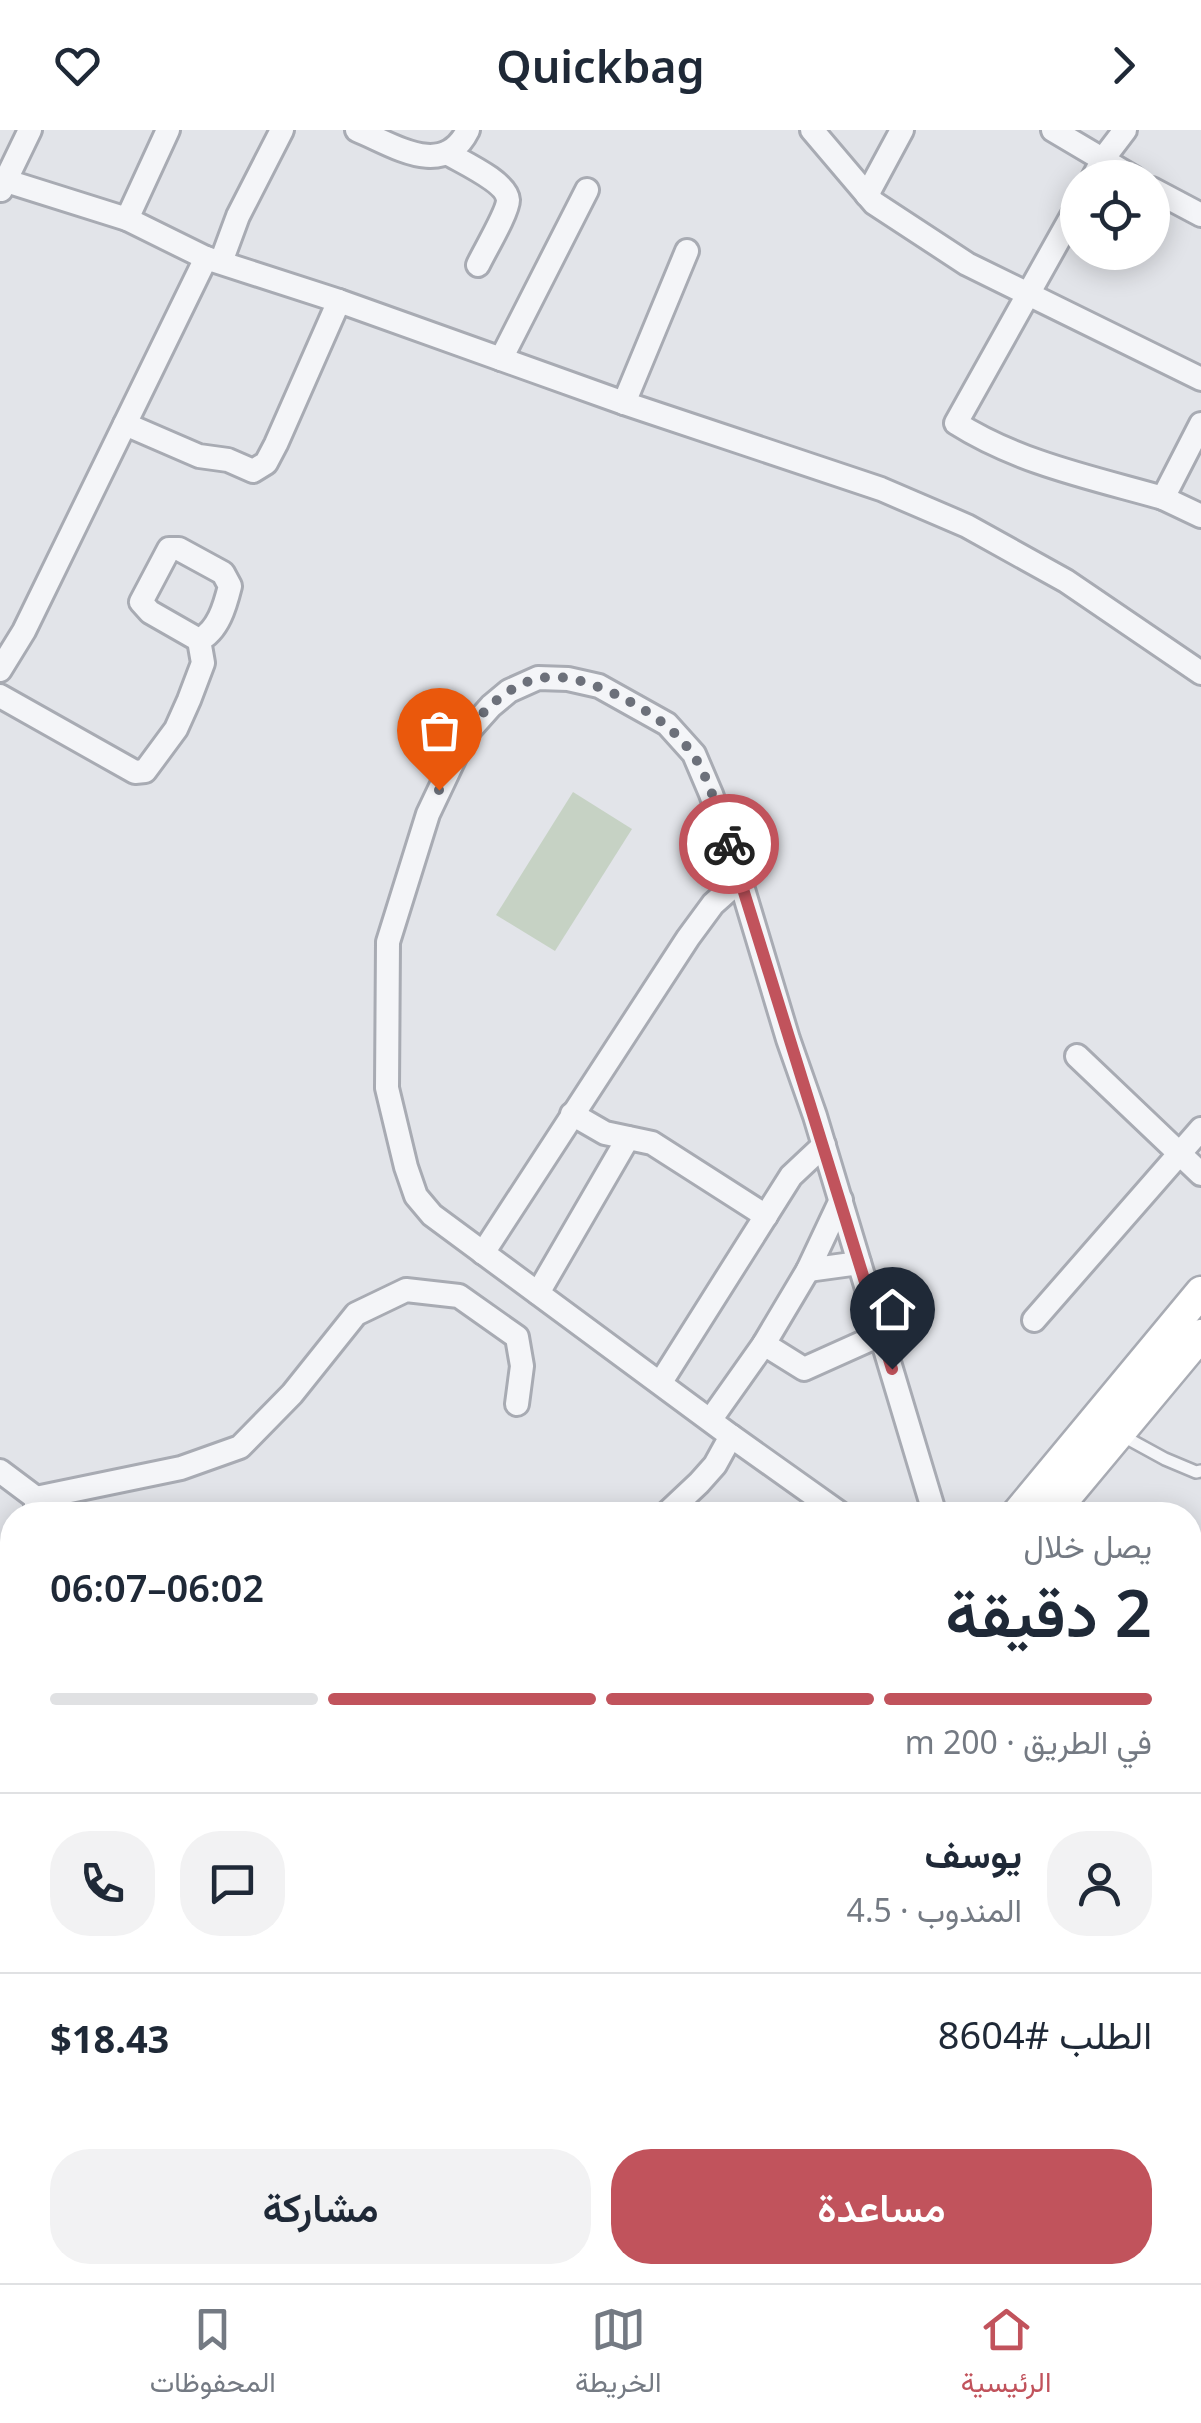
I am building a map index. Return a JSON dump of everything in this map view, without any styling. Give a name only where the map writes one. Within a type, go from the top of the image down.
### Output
[{"type":"main road","points":[[1027,1502],[1201,1292]]},
{"type":"main road","points":[[1061,1502],[1201,1335]]},
{"type":"street","points":[[30,130],[2,183],[127,219],[214,260],[881,490],[967,526],[1066,582],[1201,672]]},
{"type":"street","points":[[127,219],[168,130]]},
{"type":"street","points":[[0,670],[24,632],[125,424],[282,130]]},
{"type":"street","points":[[357,130],[426,157],[447,154],[468,130]]},
{"type":"street","points":[[812,130],[874,203],[967,264],[1201,379]]},
{"type":"street","points":[[867,196],[902,130]]},
{"type":"street","points":[[1053,130],[1089,160]]},
{"type":"street","points":[[1104,160],[1125,130]]},
{"type":"street","points":[[447,154],[500,184],[507,194],[507,207],[478,265]]},
{"type":"street","points":[[501,359],[588,190]]},
{"type":"street","points":[[1170,198],[1201,215]]},
{"type":"street","points":[[1060,237],[956,423],[982,440],[1028,459],[1164,498],[1201,516]]},
{"type":"street","points":[[624,403],[687,251]]},
{"type":"street","points":[[125,424],[200,456],[228,460],[253,471],[266,463],[276,444],[338,301]]},
{"type":"street","points":[[1164,498],[1201,424]]},
{"type":"street","points":[[0,696],[136,772],[145,772],[176,728],[189,700],[204,662],[199,640]]},
{"type":"street","points":[[824,1502],[482,1253],[432,1215],[416,1196],[387,1088],[388,942],[428,814],[466,734],[509,692],[538,678],[568,678],[599,686],[667,724],[694,754],[740,880],[824,1144],[931,1502]]},
{"type":"street","points":[[482,1253],[688,938],[713,904],[740,880]]},
{"type":"street","points":[[1077,1056],[1201,1174]]},
{"type":"street","points":[[572,1114],[605,1133],[652,1143],[766,1216]]},
{"type":"street","points":[[1034,1320],[1201,1130]]},
{"type":"street","points":[[538,1293],[628,1138]]},
{"type":"street","points":[[661,1382],[792,1176],[824,1144]]},
{"type":"street","points":[[710,1419],[764,1344],[808,1270],[840,1200]]},
{"type":"street","points":[[808,1270],[859,1263]]},
{"type":"street","points":[[51,1502],[181,1468],[240,1446],[292,1394],[356,1314],[406,1290],[459,1296],[517,1337],[522,1366],[517,1404]]},
{"type":"street","points":[[764,1344],[804,1369],[882,1334]]},
{"type":"street","points":[[678,1502],[715,1465],[730,1436]]},
{"type":"street","points":[[0,1471],[32,1502]]},
{"type":"lane","points":[[1119,1434],[1165,1460],[1201,1471]]},
{"type":"green space","points":[[573,792],[632,829],[555,951],[496,915]]},
{"type":"way so far","points":[[439,790],[466,734],[491,706],[538,678],[568,678],[599,686],[667,724],[694,754],[729,844]]},
{"type":"route","points":[[729,844],[892,1369]]}]
